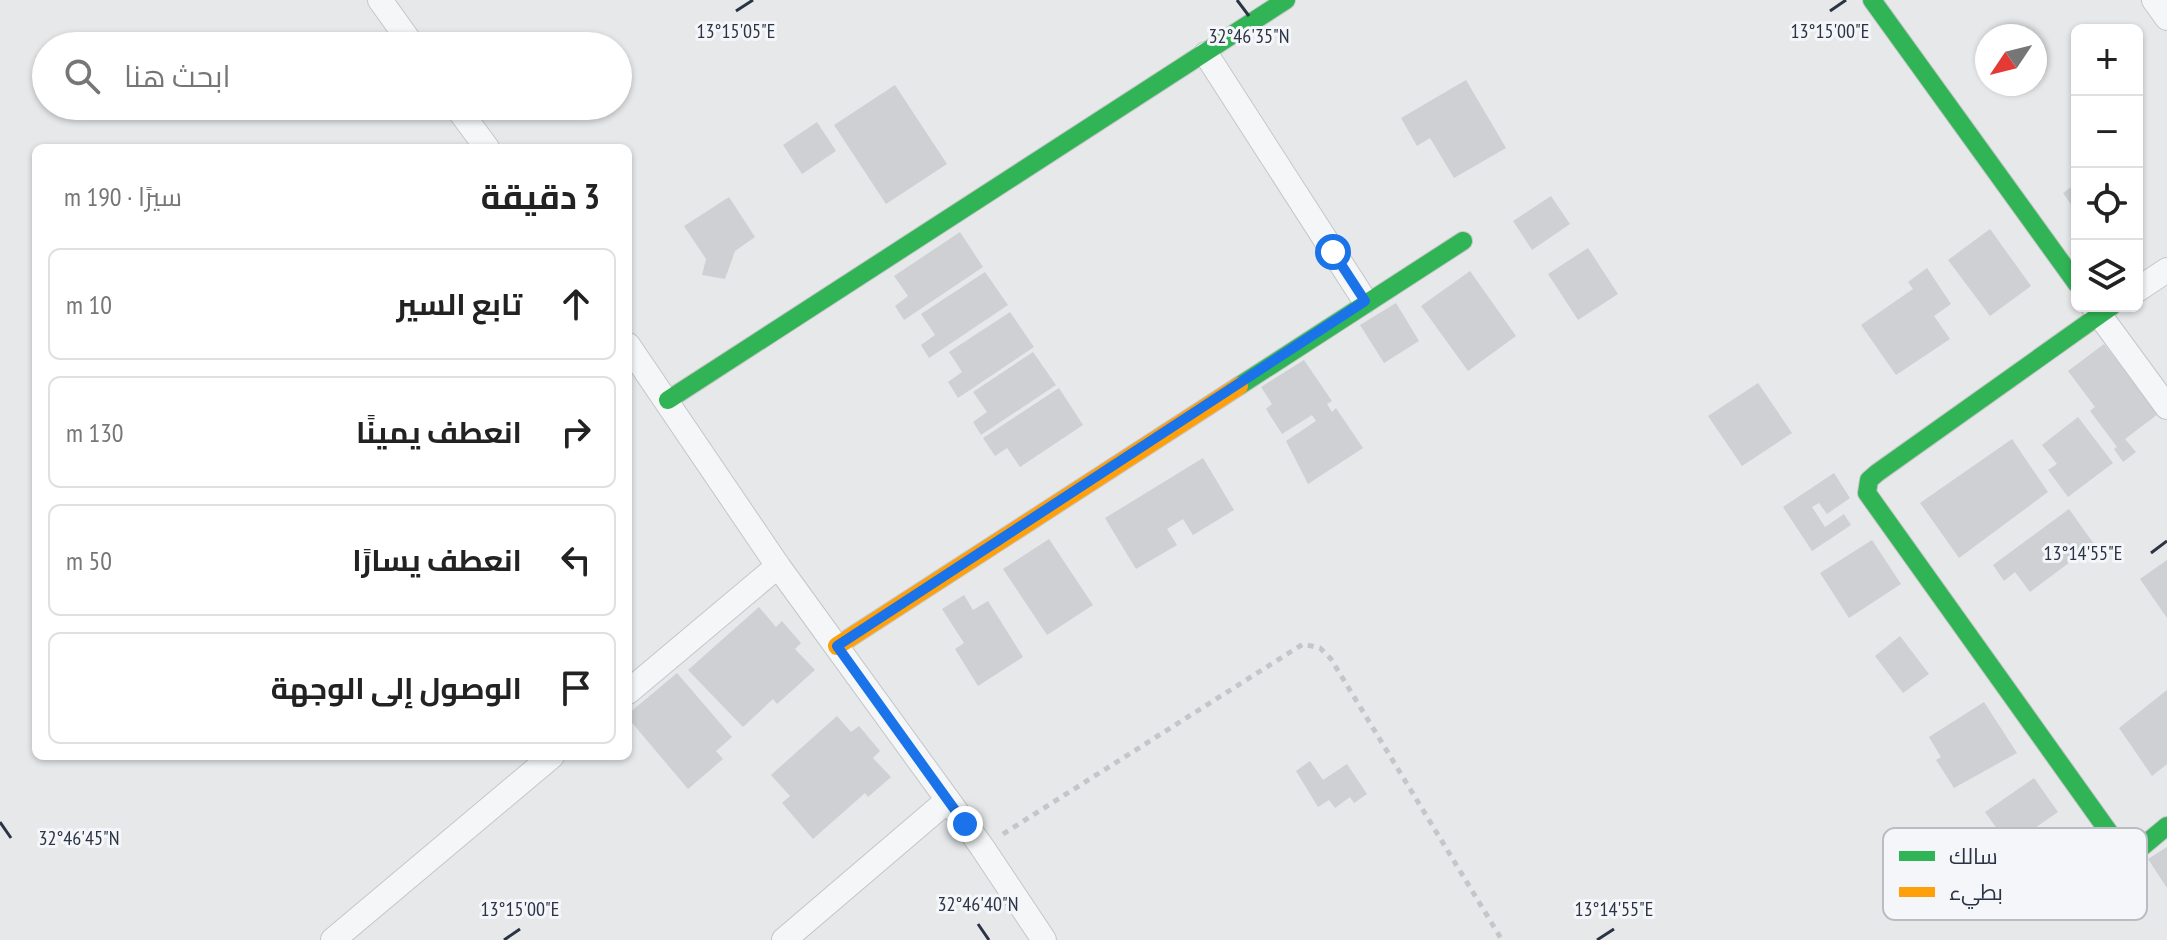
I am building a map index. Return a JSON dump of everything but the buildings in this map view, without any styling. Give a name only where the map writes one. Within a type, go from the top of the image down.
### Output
[{"type":"street","points":[[380,0],[403,32]]},
{"type":"street","points":[[668,400],[1286,0]]},
{"type":"street","points":[[1872,0],[2071,276]]},
{"type":"street","points":[[2154,0],[2167,18]]},
{"type":"street","points":[[1206,54],[1365,301]]},
{"type":"street","points":[[466,120],[484,144]]},
{"type":"street","points":[[837,646],[1365,301],[1463,241]]},
{"type":"street","points":[[2143,286],[2167,270]]},
{"type":"street","points":[[2097,312],[1877,473],[1869,480],[1867,493],[2106,828]]},
{"type":"street","points":[[2103,312],[2167,407]]},
{"type":"street","points":[[632,350],[778,566],[982,847],[1044,940]]},
{"type":"street","points":[[632,689],[778,566]]},
{"type":"street","points":[[333,940],[547,760]]},
{"type":"street","points":[[784,940],[948,800]]},
{"type":"street","points":[[2147,843],[2167,826]]},
{"type":"path","points":[[982,847],[1303,644],[1320,648],[1331,659],[1502,940]]},
{"type":"traffic: fast","points":[[668,400],[1286,0]]},
{"type":"traffic: fast","points":[[1872,0],[2071,276]]},
{"type":"traffic: fast","points":[[1239,386],[1463,241]]},
{"type":"traffic: fast","points":[[2104,312],[1877,473],[1869,480],[1867,493],[2106,828]]},
{"type":"traffic: fast","points":[[2147,843],[2167,826]]},
{"type":"traffic: slow","points":[[837,646],[1239,386]]},
{"type":"route","points":[[965,824],[837,646],[1365,301],[1333,252]]}]
